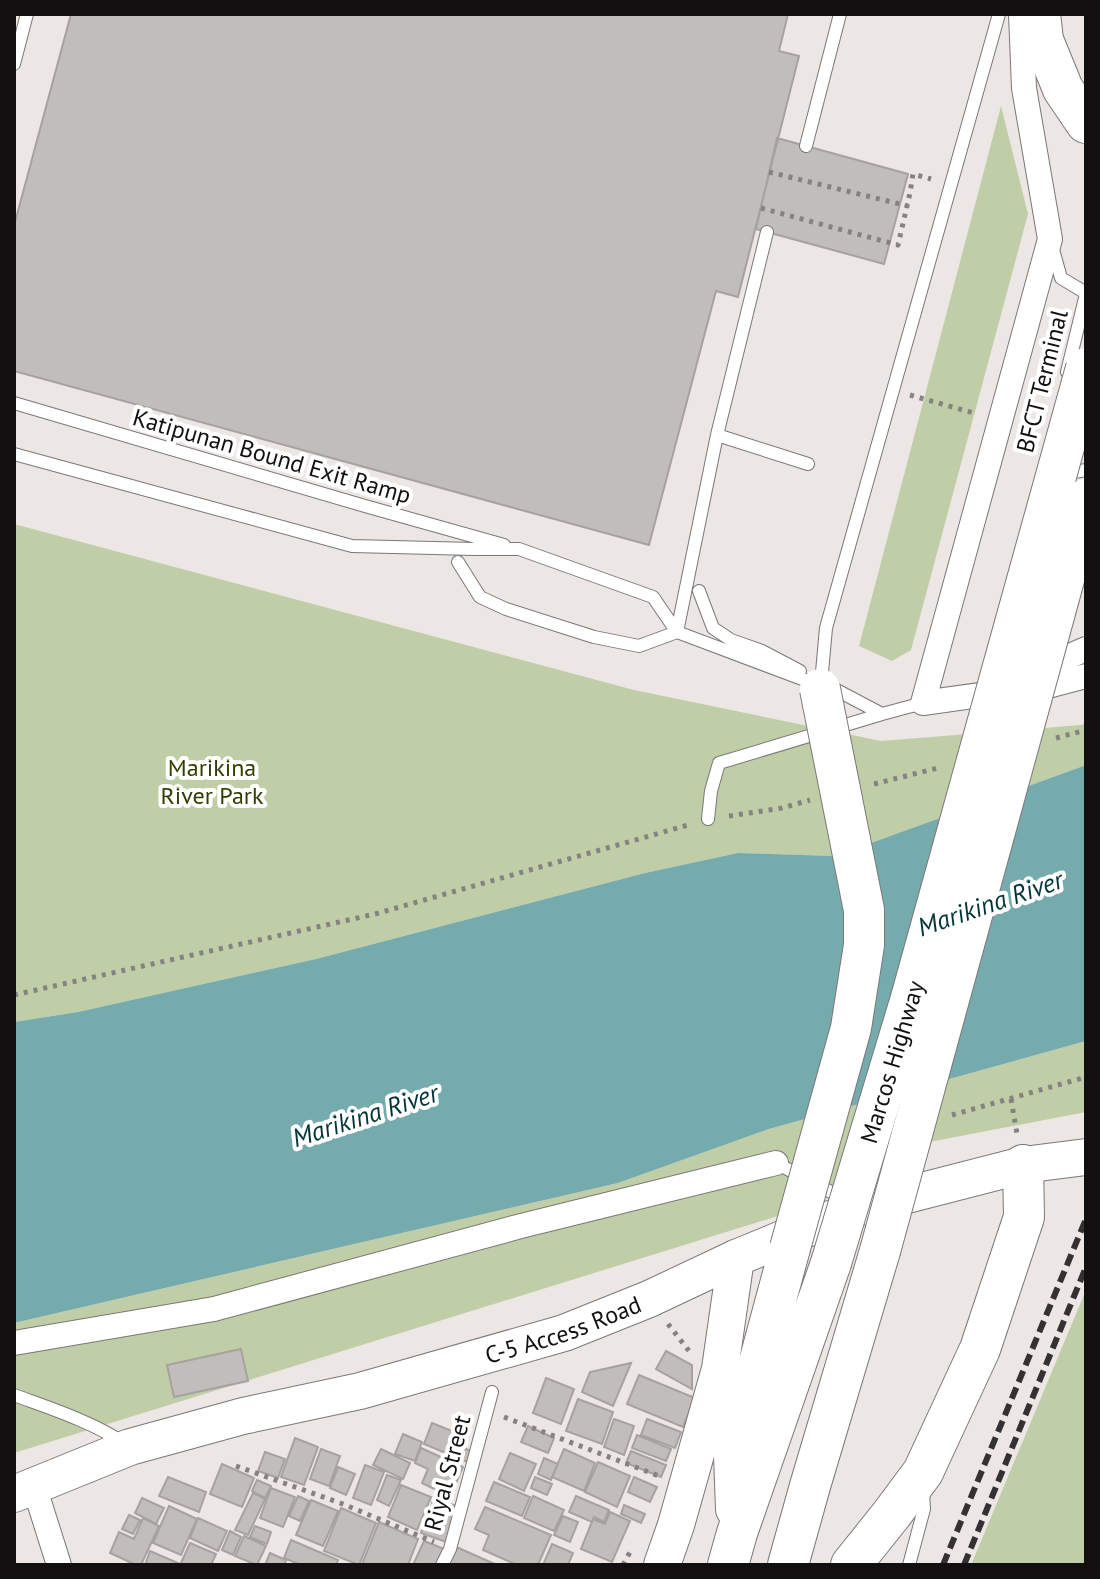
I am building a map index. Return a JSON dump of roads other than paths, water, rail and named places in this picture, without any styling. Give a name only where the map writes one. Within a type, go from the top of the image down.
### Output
[{"type":"main road","points":[[1040,14],[1043,40],[1063,89],[1086,123]]},
{"type":"main road","name":"Marcos Highway","points":[[733,1549],[831,1263],[911,998],[1074,378]]},
{"type":"main road","name":"Marcos Highway","points":[[788,1565],[880,1251],[1086,499]]},
{"type":"main road","points":[[733,1549],[734,1455],[851,1028],[864,945],[864,910],[820,687]]},
{"type":"main road","points":[[851,1565],[923,1472],[980,1349],[1024,1217],[1023,1165]]},
{"type":"street","points":[[1021,14],[1024,88],[1050,239],[923,703],[1052,685],[1086,676]]},
{"type":"street","points":[[1052,685],[1061,660],[1086,553]]},
{"type":"street","points":[[977,696],[1086,649]]},
{"type":"street","name":"C-5 Access Road","points":[[24,1490],[130,1447],[243,1416],[360,1391],[564,1333],[860,1207],[1023,1165],[1086,1157]]},
{"type":"street","points":[[14,1343],[214,1309],[521,1226],[776,1163]]},
{"type":"street","points":[[662,1565],[720,1369],[736,1258]]},
{"type":"street","points":[[24,1490],[59,1565]]},
{"type":"lane","points":[[14,64],[27,14]]},
{"type":"lane","points":[[806,146],[840,14]]},
{"type":"lane","points":[[14,454],[352,546],[519,549],[653,597],[677,632],[820,687],[826,628],[999,14]]},
{"type":"lane","points":[[677,632],[717,435],[767,232]]},
{"type":"lane","name":"BFCT Terminal","points":[[1050,239],[1061,278],[1086,293],[1074,378]]},
{"type":"lane","points":[[1074,378],[1086,385]]},
{"type":"lane","name":"Katipunan Bound Exit Ramp","points":[[14,403],[519,549]]},
{"type":"lane","points":[[717,435],[808,464]]},
{"type":"lane","points":[[1041,478],[1086,470]]},
{"type":"lane","points":[[458,562],[480,597],[506,609],[594,637],[639,646],[677,632]]},
{"type":"lane","points":[[699,591],[713,628],[731,640],[762,651],[882,714]]},
{"type":"lane","points":[[708,819],[711,791],[719,763],[923,703]]},
{"type":"lane","points":[[776,1163],[860,1207]]},
{"type":"lane","name":"Riyal Street","points":[[442,1565],[450,1549],[492,1392]]},
{"type":"lane","points":[[14,1395],[74,1416],[105,1430],[130,1447]]},
{"type":"lane","points":[[909,1565],[924,1509],[923,1472]]},
{"type":"water","name":"Marikina River","points":[[1086,765],[1086,1041],[769,1129],[618,1183],[14,1323],[14,1022],[78,1012],[316,959],[645,873],[738,853],[835,856]]},
{"type":"railway","points":[[943,1565],[1086,1219]]},
{"type":"railway","points":[[964,1565],[1086,1267]]},
{"type":"park label","name":"Marikina River Park","points":[[212,781]]}]
